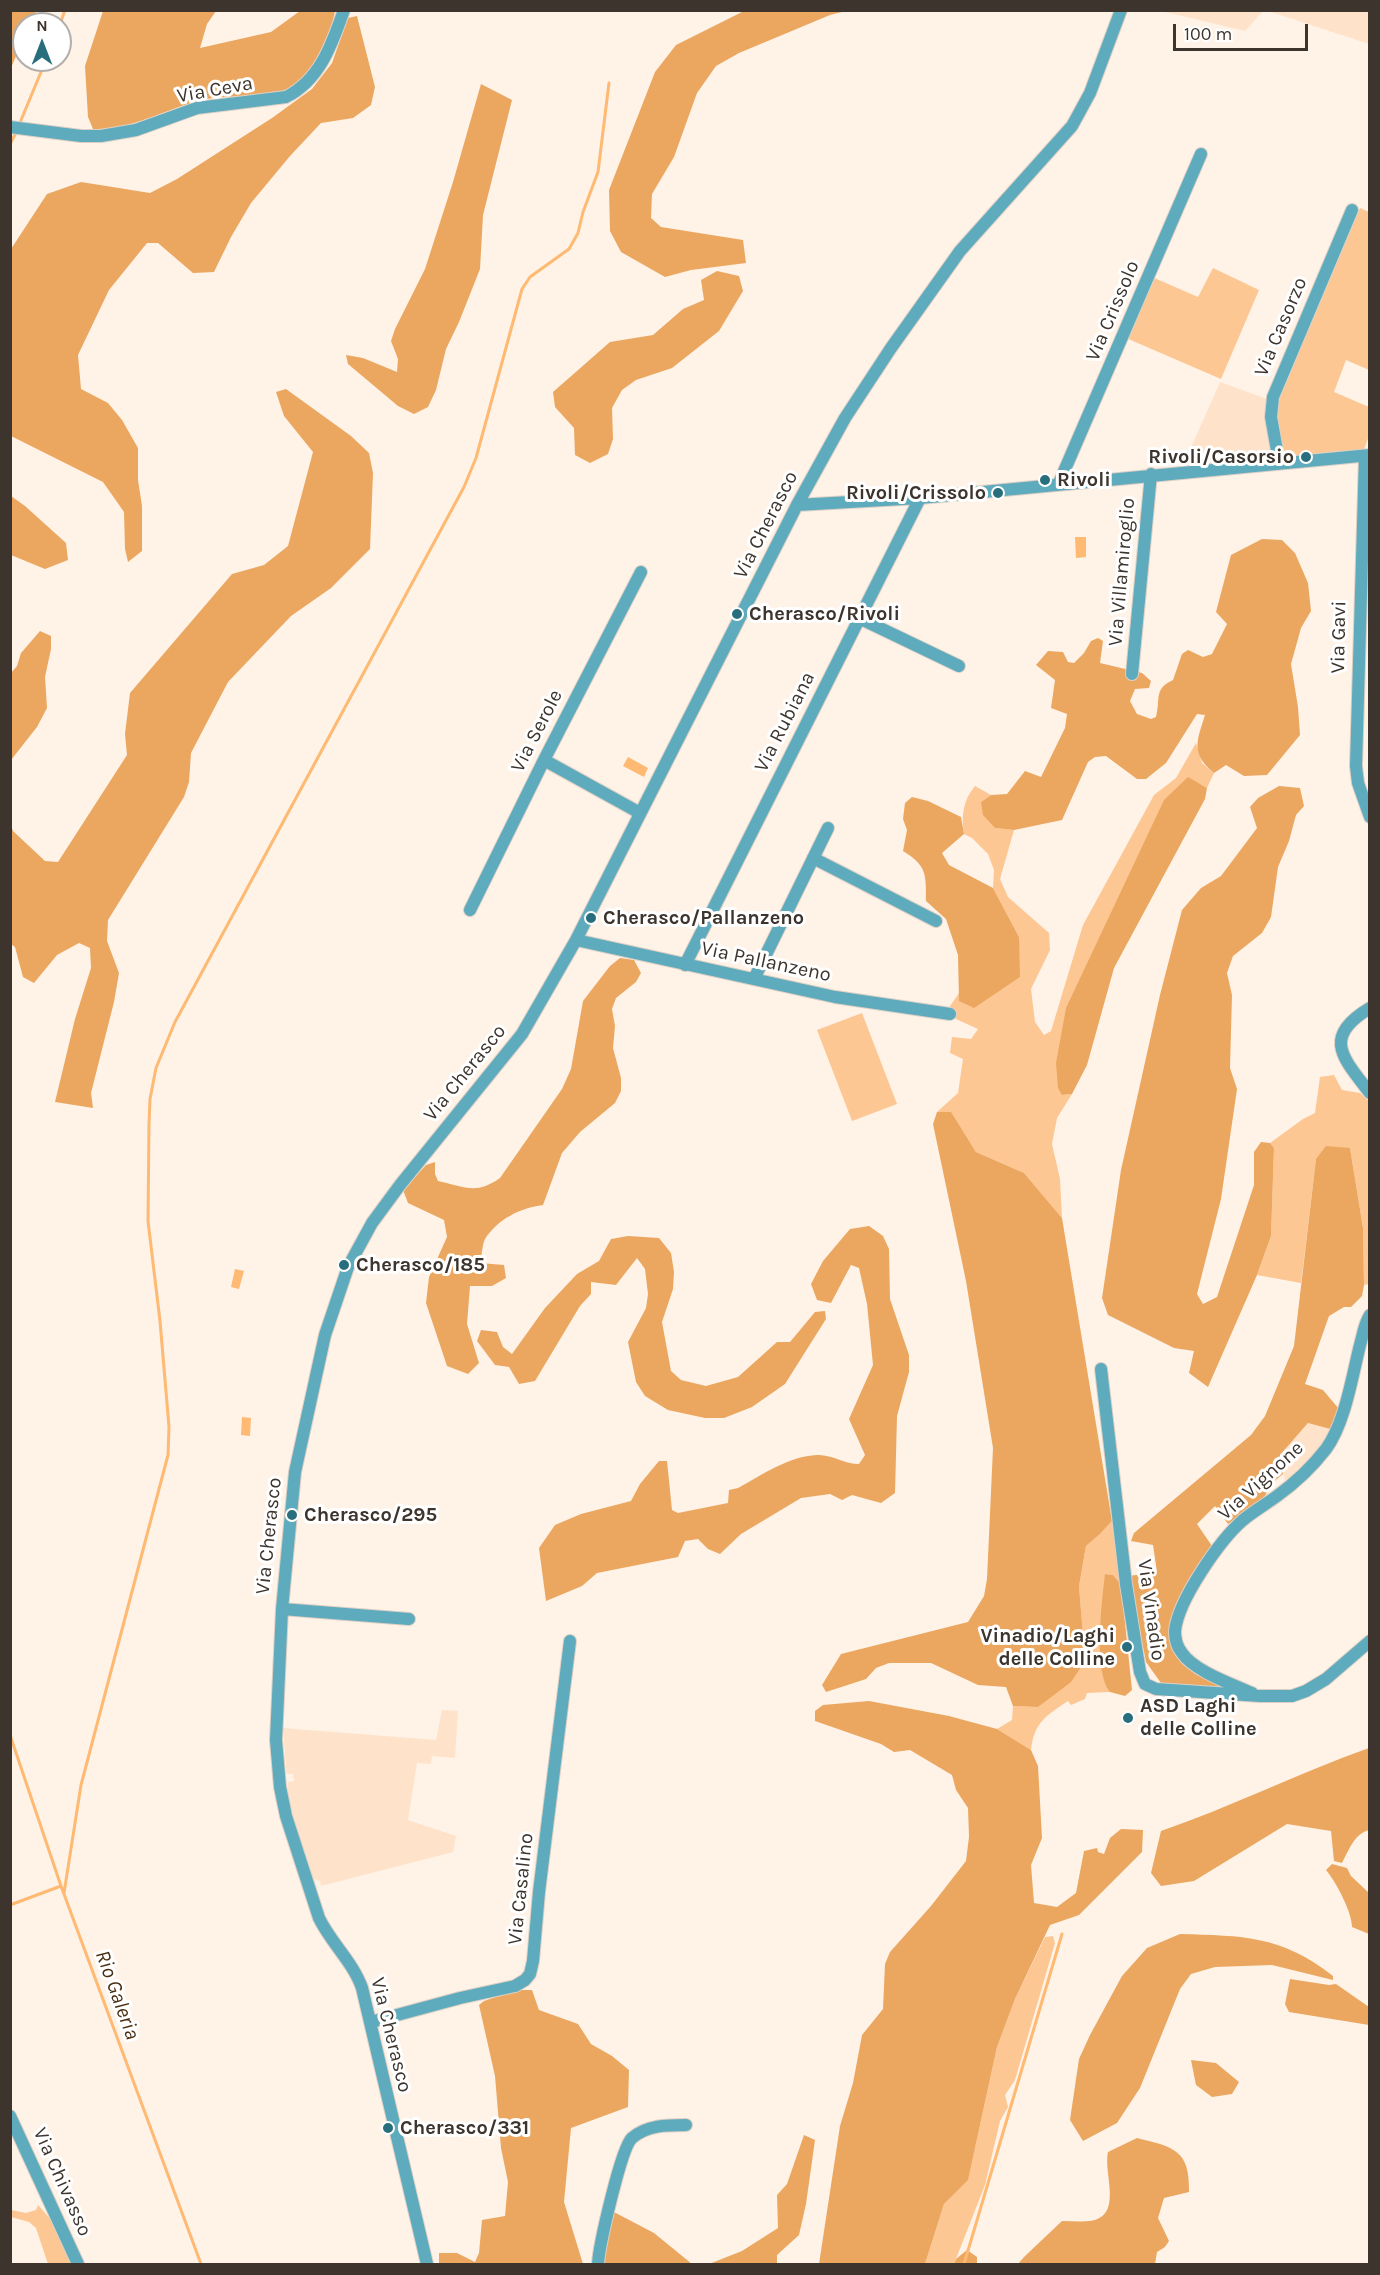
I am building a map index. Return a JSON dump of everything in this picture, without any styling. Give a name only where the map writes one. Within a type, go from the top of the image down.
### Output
[{"type":"street","name":"Via Ceva","points":[[10,128],[101,136],[136,130],[197,108],[286,97],[306,85],[317,70],[335,38],[344,10]]},
{"type":"street","name":"Via Cherasco","points":[[427,2265],[371,2022],[358,1976],[319,1918],[286,1816],[280,1787],[276,1740],[282,1609],[295,1472],[325,1335],[348,1267],[368,1230],[400,1185],[522,1034],[576,940],[797,506],[845,418],[891,348],[960,251],[1072,126],[1090,93],[1121,10]]},
{"type":"street","name":"Via Crissolo","points":[[1059,483],[1201,154]]},
{"type":"street","name":"Via Casorzo","points":[[1279,462],[1271,417],[1273,397],[1352,210]]},
{"type":"street","points":[[797,506],[920,498],[1367,455]]},
{"type":"street","name":"Via Gavi","points":[[1367,455],[1356,766],[1358,783],[1370,817]]},
{"type":"street","name":"Via Villamiroglio","points":[[1132,674],[1151,474]]},
{"type":"street","name":"Via Rubiana","points":[[685,964],[920,498]]},
{"type":"street","name":"Via Serole","points":[[471,910],[544,760],[641,572]]},
{"type":"street","points":[[859,618],[959,666]]},
{"type":"street","points":[[544,760],[640,813]]},
{"type":"street","points":[[754,979],[828,828]]},
{"type":"street","points":[[813,858],[936,921]]},
{"type":"street","name":"Via Pallanzeno","points":[[576,940],[859,1001],[950,1014]]},
{"type":"street","points":[[1370,1008],[1354,1017],[1346,1025],[1342,1044],[1346,1061],[1370,1093]]},
{"type":"street","name":"Via Vignone","points":[[1260,1696],[1190,1662],[1178,1645],[1176,1628],[1185,1603],[1197,1581],[1229,1534],[1245,1519],[1295,1482],[1328,1444],[1343,1410],[1370,1315]]},
{"type":"street","name":"Via Vinadio","points":[[1101,1369],[1126,1584],[1142,1679],[1149,1687],[1286,1696],[1306,1691],[1326,1679],[1370,1641]]},
{"type":"street","points":[[282,1609],[409,1619]]},
{"type":"street","name":"Via Casalino","points":[[371,2022],[515,1986],[530,1974],[570,1641]]},
{"type":"street","name":"Via Chivasso","points":[[10,2116],[78,2265]]},
{"type":"street","points":[[598,2265],[601,2242],[622,2157],[628,2143],[640,2132],[651,2128],[686,2125]]},
{"type":"shaded area","points":[[11,10],[36,11],[12,12],[11,68]]},
{"type":"shaded area","points":[[1263,10],[1245,31],[1161,11]]},
{"type":"shaded area","points":[[103,11],[216,11],[207,24],[200,48],[271,32],[300,11],[335,11],[330,30],[319,54],[305,75],[291,88],[272,94],[198,101],[124,126],[93,129],[88,117],[85,66]]},
{"type":"shaded area","points":[[744,11],[846,11],[830,15],[739,53],[716,66],[697,93],[674,157],[652,194],[651,218],[661,227],[743,240],[746,263],[691,270],[665,277],[621,252],[610,231],[609,190],[655,72],[676,45]]},
{"type":"shaded area","points":[[1268,11],[1369,11],[1369,44]]},
{"type":"shaded area","points":[[357,16],[375,87],[371,105],[353,118],[321,123],[251,203],[214,272],[193,273],[158,243],[147,243],[109,290],[78,355],[81,389],[108,403],[122,420],[138,448],[142,551],[128,562],[125,549],[124,512],[103,482],[11,436],[11,249],[47,194],[81,182],[150,193],[177,179],[272,118],[312,89],[332,63],[348,18]]},
{"type":"shaded area","points":[[481,84],[512,100],[483,215],[480,269],[446,349],[436,390],[428,407],[414,414],[398,406],[348,364],[346,355],[363,358],[397,372],[398,359],[391,341],[425,269]]},
{"type":"shaded area","points":[[1360,208],[1369,212],[1369,370],[1346,360],[1334,392],[1369,407],[1369,436],[1363,452],[1284,457],[1275,408]]},
{"type":"shaded area","points":[[1213,268],[1259,290],[1221,379],[1126,338],[1152,277],[1198,297]]},
{"type":"shaded area","points":[[717,271],[739,276],[743,291],[719,331],[672,368],[636,380],[622,390],[612,408],[613,439],[608,454],[590,463],[575,455],[574,428],[555,407],[553,392],[610,342],[653,335],[683,309],[704,300],[701,280]]},
{"type":"shaded area","points":[[1220,382],[1267,399],[1275,459],[1182,468]]},
{"type":"shaded area","points":[[286,389],[351,436],[369,453],[373,473],[370,549],[331,588],[291,616],[228,682],[191,753],[189,782],[184,797],[108,920],[107,941],[119,973],[91,1093],[93,1108],[55,1102],[75,1019],[91,968],[90,948],[79,943],[57,955],[34,983],[23,977],[15,947],[11,944],[11,825],[13,831],[45,861],[58,862],[127,755],[125,734],[130,693],[232,574],[264,565],[288,546],[313,452],[284,416],[276,392]]},
{"type":"shaded area","points":[[11,496],[66,543],[68,560],[45,569],[11,555]]},
{"type":"shaded area","points":[[1075,537],[1086,537],[1086,557],[1076,558]]},
{"type":"shaded area","points":[[1262,539],[1282,540],[1295,553],[1308,583],[1311,611],[1301,628],[1291,664],[1300,735],[1267,775],[1244,776],[1226,765],[1214,773],[1206,766],[1198,753],[1198,740],[1205,715],[1197,714],[1166,763],[1146,779],[1137,779],[1106,756],[1095,757],[1088,762],[1062,820],[1014,830],[995,828],[983,815],[981,802],[991,795],[1007,794],[1025,771],[1041,777],[1065,728],[1067,714],[1051,708],[1055,680],[1036,665],[1048,651],[1063,652],[1068,662],[1074,663],[1091,641],[1098,638],[1103,641],[1100,663],[1142,673],[1151,681],[1149,688],[1135,689],[1130,701],[1137,714],[1151,719],[1156,717],[1160,691],[1173,680],[1182,654],[1188,650],[1203,657],[1212,654],[1227,624],[1216,612],[1231,555]]},
{"type":"shaded area","points":[[40,631],[51,636],[51,649],[45,677],[47,708],[37,727],[11,760],[11,673],[17,666],[21,653]]},
{"type":"shaded area","points":[[1196,743],[1202,763],[1214,773],[1207,788],[1188,778],[1062,1095],[1072,1094],[1057,1118],[1052,1144],[1060,1179],[1062,1218],[1024,1173],[976,1152],[951,1113],[937,1112],[958,1093],[963,1059],[950,1053],[952,1037],[971,1039],[978,1029],[956,1019],[948,1009],[959,993],[960,1001],[1019,937],[993,888],[994,870],[988,854],[972,838],[964,834],[965,803],[975,786],[991,795],[981,802],[995,828],[1014,830],[1000,879],[1008,897],[1049,933],[1050,950],[1031,989],[1035,1022],[1044,1035],[1051,1031],[1083,925],[1154,795],[1176,778]]},
{"type":"shaded area","points":[[628,757],[648,768],[644,777],[623,766]]},
{"type":"shaded area","points":[[1188,777],[1207,788],[1205,799],[1114,968],[1087,1065],[1072,1094],[1062,1095],[1058,1088],[1056,1063],[1066,1008],[1164,800]]},
{"type":"shaded area","points":[[1279,786],[1300,788],[1304,806],[1296,815],[1289,841],[1278,867],[1271,917],[1262,933],[1233,956],[1227,973],[1232,995],[1230,1068],[1237,1089],[1221,1199],[1197,1294],[1203,1304],[1217,1297],[1254,1185],[1254,1152],[1261,1142],[1270,1143],[1274,1148],[1271,1236],[1257,1275],[1208,1387],[1189,1373],[1194,1351],[1174,1348],[1108,1315],[1102,1298],[1121,1170],[1160,995],[1182,910],[1201,888],[1221,876],[1257,828],[1250,807],[1258,798]]},
{"type":"shaded area","points":[[912,797],[928,801],[961,817],[964,834],[942,853],[949,865],[993,888],[1019,937],[1020,977],[974,1008],[959,1001],[958,955],[946,919],[926,901],[924,872],[917,861],[903,851],[907,830],[903,819],[905,803]]},
{"type":"shaded area","points":[[620,958],[634,960],[641,973],[636,982],[616,998],[612,1009],[615,1026],[613,1048],[621,1078],[621,1091],[615,1103],[580,1132],[562,1153],[543,1205],[526,1209],[503,1220],[485,1239],[480,1263],[504,1265],[506,1278],[492,1286],[470,1286],[467,1324],[479,1363],[468,1374],[447,1366],[426,1303],[429,1277],[447,1237],[444,1220],[408,1203],[403,1190],[426,1165],[435,1162],[435,1174],[438,1181],[477,1188],[500,1178],[562,1089],[571,1069],[583,1001],[610,966]]},
{"type":"shaded area","points":[[862,1013],[897,1104],[852,1121],[817,1030]]},
{"type":"shaded area","points":[[1334,1075],[1342,1090],[1360,1093],[1369,1101],[1369,1284],[1364,1285],[1363,1228],[1350,1148],[1316,1160],[1301,1283],[1257,1275],[1271,1236],[1274,1148],[1270,1143],[1315,1113],[1320,1077]]},
{"type":"shaded area","points":[[937,1112],[951,1112],[976,1152],[1024,1173],[1062,1218],[1112,1521],[1086,1546],[1079,1586],[1085,1661],[1071,1682],[1038,1707],[1013,1706],[1006,1687],[978,1685],[931,1663],[889,1663],[876,1668],[866,1679],[826,1692],[822,1685],[841,1654],[968,1622],[984,1596],[987,1579],[993,1448],[966,1281],[933,1124]]},
{"type":"shaded area","points":[[1326,1146],[1350,1148],[1363,1228],[1364,1285],[1362,1296],[1351,1307],[1344,1307],[1329,1316],[1305,1384],[1323,1390],[1339,1409],[1334,1430],[1308,1423],[1280,1455],[1283,1474],[1271,1484],[1264,1498],[1228,1524],[1215,1506],[1197,1524],[1212,1546],[1183,1596],[1174,1643],[1232,1690],[1161,1683],[1146,1662],[1129,1576],[1157,1572],[1153,1545],[1131,1541],[1134,1533],[1251,1435],[1265,1416],[1294,1346],[1316,1159]]},
{"type":"shaded area","points":[[869,1226],[883,1236],[889,1249],[890,1299],[909,1355],[909,1372],[897,1416],[895,1493],[881,1503],[852,1495],[842,1500],[830,1494],[801,1498],[741,1534],[720,1554],[708,1549],[698,1539],[685,1541],[678,1557],[597,1573],[582,1586],[546,1601],[539,1548],[555,1525],[581,1514],[631,1501],[640,1484],[659,1461],[667,1461],[672,1510],[678,1513],[728,1503],[729,1490],[738,1488],[776,1467],[807,1456],[822,1455],[859,1464],[865,1455],[849,1419],[873,1365],[867,1304],[859,1268],[851,1265],[831,1303],[817,1300],[811,1284],[823,1261],[850,1229]]},
{"type":"shaded area","points":[[628,1236],[659,1238],[671,1253],[674,1272],[673,1289],[662,1322],[671,1371],[681,1380],[706,1386],[738,1377],[777,1342],[790,1342],[815,1312],[825,1311],[826,1319],[785,1384],[752,1407],[724,1418],[705,1418],[668,1410],[645,1396],[636,1382],[628,1342],[646,1308],[648,1294],[645,1269],[637,1258],[616,1285],[591,1282],[591,1294],[580,1306],[535,1381],[519,1384],[509,1367],[495,1365],[477,1341],[481,1330],[497,1332],[503,1347],[512,1354],[545,1308],[577,1274],[599,1261],[611,1239]]},
{"type":"shaded area","points":[[235,1269],[244,1271],[239,1289],[231,1287]]},
{"type":"shaded area","points":[[242,1417],[251,1418],[250,1436],[241,1435]]},
{"type":"shaded area","points":[[1308,1423],[1334,1430],[1298,1476],[1286,1486],[1280,1455]]},
{"type":"shaded area","points":[[1112,1521],[1121,1584],[1113,1575],[1105,1574],[1107,1688],[1110,1692],[1087,1693],[1085,1699],[1071,1705],[1068,1701],[1054,1711],[1038,1726],[1031,1750],[997,1729],[1012,1720],[1013,1706],[1038,1707],[1085,1661],[1079,1586],[1086,1546]]},
{"type":"shaded area","points":[[1105,1574],[1113,1575],[1121,1584],[1132,1690],[1125,1696],[1110,1692],[1102,1668],[1100,1635]]},
{"type":"shaded area","points":[[869,1701],[949,1716],[997,1729],[1031,1750],[1038,1766],[1042,1838],[1031,1865],[1034,1903],[1057,1907],[1076,1893],[1084,1851],[1097,1848],[1098,1852],[1104,1854],[1110,1838],[1121,1829],[1143,1830],[1142,1852],[1079,1915],[1050,1925],[1015,1999],[997,2047],[968,2180],[944,2204],[925,2264],[819,2264],[840,2126],[853,2083],[862,2035],[883,2009],[885,1964],[890,1952],[931,1906],[966,1861],[969,1837],[968,1808],[956,1790],[952,1775],[910,1750],[894,1752],[881,1744],[815,1721],[815,1711],[823,1705]]},
{"type":"shaded area","points":[[442,1710],[458,1711],[455,1758],[432,1756],[431,1764],[417,1763],[408,1820],[456,1836],[453,1852],[321,1886],[320,1881],[310,1878],[287,1792],[288,1782],[294,1781],[293,1774],[287,1774],[283,1728],[436,1740]]},
{"type":"shaded area","points":[[1369,1748],[1369,1830],[1359,1835],[1342,1863],[1334,1861],[1331,1831],[1287,1824],[1194,1881],[1161,1886],[1151,1873],[1161,1831]]},
{"type":"shaded area","points":[[1332,1864],[1347,1868],[1351,1876],[1369,1893],[1369,1934],[1352,1927],[1343,1897],[1326,1870]]},
{"type":"shaded area","points":[[1180,1934],[1242,1937],[1278,1945],[1314,1963],[1333,1976],[1333,1980],[1272,1965],[1215,1967],[1191,1974],[1180,1989],[1140,2088],[1117,2123],[1083,2141],[1070,2120],[1079,2059],[1090,2035],[1122,1976],[1147,1948]]},
{"type":"shaded area","points":[[1053,1936],[1055,1943],[1015,2080],[1005,2095],[1008,2107],[1000,2121],[985,2185],[954,2264],[925,2264],[944,2204],[968,2179],[997,2047],[1015,1999],[1045,1937]]},
{"type":"shaded area","points":[[1290,1979],[1336,1984],[1369,2007],[1369,2025],[1289,2012],[1285,2004]]},
{"type":"shaded area","points":[[516,1990],[532,1990],[539,2010],[578,2024],[591,2044],[612,2056],[629,2070],[628,2107],[571,2128],[564,2202],[583,2264],[439,2264],[439,2253],[457,2253],[475,2262],[479,2253],[482,2220],[505,2216],[508,2182],[501,2148],[495,2076],[479,2005],[484,2001]]},
{"type":"shaded area","points":[[1191,2060],[1216,2063],[1239,2082],[1232,2094],[1212,2097],[1196,2085]]},
{"type":"shaded area","points":[[804,2135],[815,2140],[799,2235],[777,2255],[777,2264],[709,2264],[742,2251],[778,2228],[777,2195],[787,2184]]},
{"type":"shaded area","points":[[1137,2138],[1161,2144],[1177,2153],[1183,2159],[1189,2178],[1189,2192],[1164,2198],[1158,2218],[1169,2241],[1157,2252],[1155,2264],[1018,2264],[1062,2221],[1090,2221],[1100,2218],[1109,2203],[1108,2152]]},
{"type":"shaded area","points":[[38,2205],[54,2223],[74,2264],[48,2264],[36,2228],[29,2222],[11,2217],[11,2210],[26,2213],[36,2210]]},
{"type":"shaded area","points":[[612,2211],[654,2233],[692,2264],[602,2264]]},
{"type":"shaded area","points":[[967,2250],[977,2257],[977,2264],[954,2264],[956,2259]]},
{"type":"waterway","points":[[19,125],[41,72]]},
{"type":"waterway","points":[[64,1893],[81,1785],[168,1455],[169,1427],[160,1321],[148,1221],[150,1099],[156,1068],[175,1022],[464,487],[476,458],[522,289],[530,277],[569,249],[578,233],[598,172],[609,83]]},
{"type":"waterway","points":[[10,144],[17,131]]},
{"type":"waterway","name":"Rio Galeria","points":[[10,1735],[61,1886],[201,2264]]},
{"type":"waterway","points":[[10,1905],[61,1886]]},
{"type":"waterway","points":[[964,2264],[1062,1934]]},
{"type":"place","name":"Rivoli/Casorsio","points":[[1306,457]]},
{"type":"place","name":"Rivoli","points":[[1045,480]]},
{"type":"place","name":"Rivoli/Crissolo","points":[[998,493]]},
{"type":"place","name":"Cherasco/Rivoli","points":[[737,614]]},
{"type":"place","name":"Cherasco/Pallanzeno","points":[[591,918]]},
{"type":"place","name":"Cherasco/185","points":[[344,1265]]},
{"type":"place","name":"Cherasco/295","points":[[292,1515]]},
{"type":"place","name":"Vinadio/Laghi delle Colline","points":[[1127,1647]]},
{"type":"place","name":"ASD Laghi delle Colline","points":[[1128,1718]]},
{"type":"place","name":"Cherasco/331","points":[[388,2128]]}]
